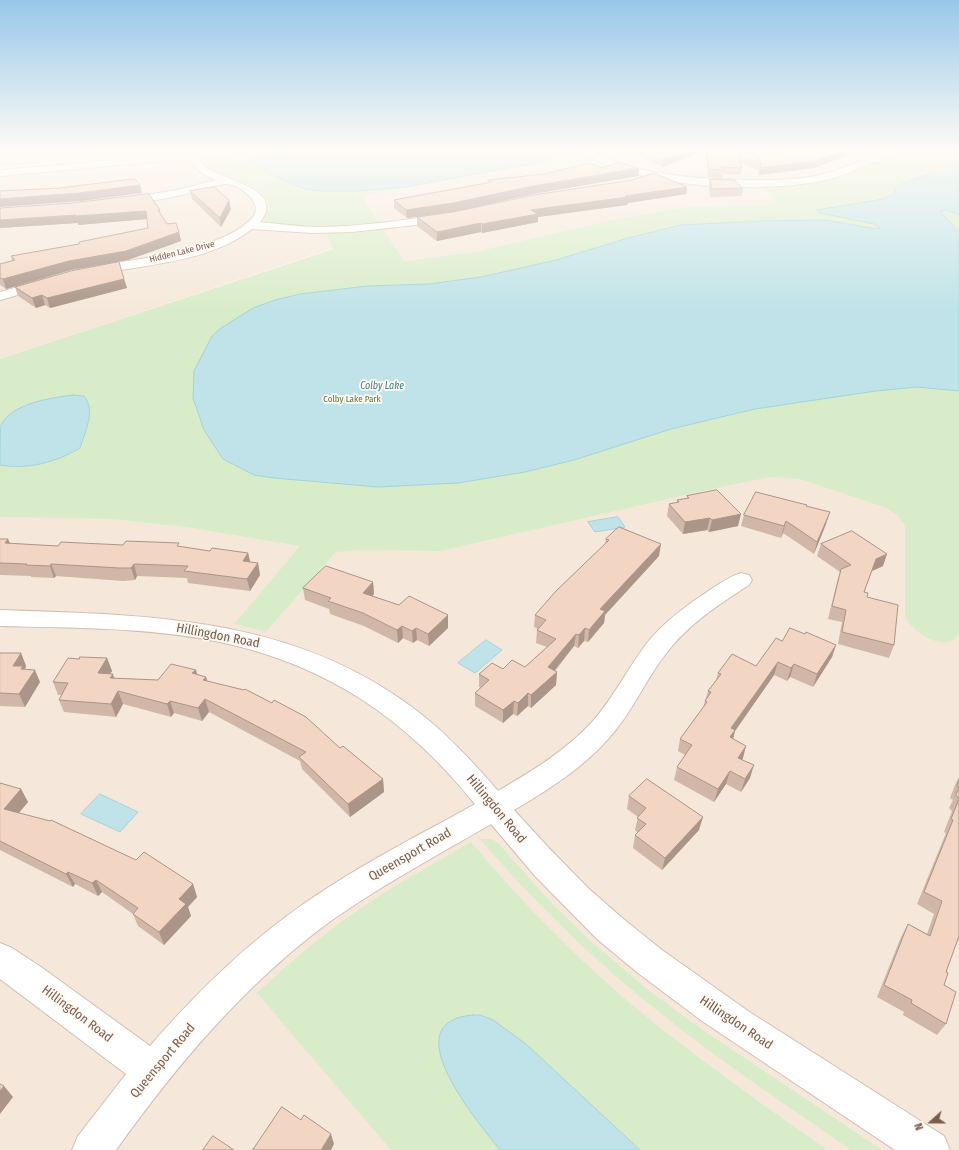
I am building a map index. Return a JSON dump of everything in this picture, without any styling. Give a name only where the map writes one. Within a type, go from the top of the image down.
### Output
[{"type":"street","name":"Hidden Lake Drive","points":[[83,273],[173,256],[219,242],[250,226],[261,213],[260,205]]},
{"type":"street","points":[[250,226],[297,229],[342,229],[399,224],[460,214]]},
{"type":"street","points":[[0,296],[60,278]]},
{"type":"street","name":"Queensport Road","points":[[92,1150],[153,1071],[203,1013],[246,971],[294,930],[331,903],[375,875],[548,775],[588,744],[613,716],[648,661],[668,635],[703,604],[741,580]]},
{"type":"street","name":"Hillingdon Road","points":[[0,618],[134,623],[184,628],[239,638],[302,658],[356,682],[405,715],[448,754],[562,884],[652,964],[726,1017],[930,1150]]},
{"type":"street","name":"Hillingdon Road","points":[[0,959],[153,1071]]},
{"type":"shaded area","points":[[0,205],[267,205],[269,209],[268,214],[263,221],[327,205],[748,205],[691,206],[619,218],[475,252],[404,261],[383,229],[327,232],[333,248],[0,359]]},
{"type":"shaded area","points":[[785,468],[959,516],[959,1150],[0,1150],[0,515],[122,514],[305,541],[234,624],[266,632],[341,546]]},
{"type":"green space","points":[[268,205],[367,205],[379,224],[326,227],[263,223],[268,213]]},
{"type":"green space","name":"Colby Lake Park","points":[[959,205],[959,634],[954,640],[938,642],[930,639],[921,634],[908,622],[905,615],[905,526],[897,515],[884,507],[800,479],[771,477],[725,486],[440,551],[361,550],[336,552],[266,632],[234,624],[300,546],[193,528],[115,519],[0,517],[0,359],[333,249],[326,232],[383,229],[404,261],[475,252],[619,218],[691,206]]},
{"type":"green space","points":[[480,839],[491,839],[497,842],[553,905],[594,944],[648,990],[700,1028],[882,1150],[851,1150],[739,1072],[673,1023],[596,959],[548,913]]},
{"type":"green space","points":[[471,842],[535,914],[581,959],[629,1002],[696,1056],[827,1150],[391,1150],[257,993],[334,927],[374,899]]},
{"type":"water","name":"Colby Lake","points":[[849,205],[959,205],[959,215],[947,210],[940,211],[959,232],[959,391],[917,387],[876,391],[755,409],[671,429],[574,460],[525,472],[458,483],[378,487],[254,475],[223,459],[204,430],[193,398],[194,371],[212,336],[221,328],[253,308],[275,300],[300,294],[367,286],[429,284],[481,277],[556,260],[628,238],[681,225],[759,221],[825,220],[877,229],[880,228],[874,224],[820,213],[817,210]]},
{"type":"water","points":[[73,395],[84,396],[89,408],[87,428],[80,448],[62,457],[42,464],[31,466],[0,465],[1,425],[6,418],[14,411],[33,403]]},
{"type":"water","points":[[618,517],[625,527],[595,532],[588,522]]},
{"type":"water","points":[[486,640],[502,650],[475,673],[458,663]]},
{"type":"water","points":[[100,794],[138,812],[120,832],[81,814]]},
{"type":"water","points":[[473,1015],[480,1015],[493,1020],[526,1044],[640,1150],[500,1150],[461,1097],[448,1075],[440,1053],[440,1035],[450,1021]]},
{"type":"building","points":[[48,205],[156,205],[167,224],[176,223],[179,232],[126,251],[69,261],[3,279],[0,278],[0,264],[15,260],[11,256],[79,244],[79,242],[148,228],[146,211],[0,220],[0,208]]},
{"type":"building","points":[[205,205],[227,205],[220,218]]},
{"type":"building","points":[[400,205],[442,205],[406,210]]},
{"type":"building","points":[[488,205],[571,205],[531,210],[538,214],[437,232],[417,217],[453,212]]},
{"type":"building","points":[[119,262],[124,279],[47,298],[42,295],[32,298],[15,287],[71,271]]},
{"type":"building","points":[[717,490],[741,514],[712,520],[710,518],[685,522],[669,504],[679,502],[677,500],[689,498],[687,496]]},
{"type":"building","points":[[756,492],[830,512],[817,542],[786,521],[784,526],[744,515]]},
{"type":"building","points":[[619,527],[661,544],[600,609],[605,611],[589,630],[585,628],[579,635],[576,634],[548,667],[557,672],[531,695],[528,693],[518,703],[514,701],[503,710],[475,693],[489,680],[479,674],[492,663],[503,669],[512,660],[525,667],[556,639],[537,630],[546,620],[535,615],[556,591],[609,540],[606,539]]},
{"type":"building","points":[[852,531],[887,554],[876,559],[864,592],[868,593],[867,597],[898,605],[894,645],[842,632],[846,610],[832,606],[841,569],[851,565],[821,544]]},
{"type":"building","points":[[0,539],[8,539],[5,543],[58,546],[61,542],[123,545],[126,541],[179,543],[177,546],[210,551],[212,548],[248,553],[243,561],[258,563],[247,579],[184,571],[188,566],[134,564],[131,568],[119,568],[0,563]]},
{"type":"building","points":[[326,566],[373,582],[363,593],[399,605],[409,596],[448,615],[428,634],[416,628],[412,631],[402,626],[397,630],[363,613],[328,601],[331,598],[303,588]]},
{"type":"building","points":[[790,628],[805,634],[806,632],[836,645],[817,674],[794,664],[791,668],[778,662],[731,728],[735,730],[730,737],[746,746],[738,758],[754,765],[745,779],[730,771],[718,789],[677,767],[692,745],[680,739],[707,702],[705,701],[711,692],[708,691],[721,674],[718,673],[732,654],[756,666],[776,638],[782,641]]},
{"type":"building","points":[[0,653],[21,653],[13,666],[23,666],[21,669],[35,670],[19,694],[0,693]]},
{"type":"building","points":[[80,657],[107,658],[98,673],[113,674],[110,678],[158,680],[171,664],[196,670],[192,673],[206,677],[203,680],[245,689],[272,703],[274,700],[306,717],[340,748],[343,746],[383,779],[348,804],[299,757],[306,752],[205,699],[198,708],[170,701],[167,704],[118,691],[111,704],[59,700],[68,683],[53,682],[68,658],[79,659]]},
{"type":"building","points":[[647,779],[703,817],[665,858],[635,835],[646,824],[637,818],[646,808],[629,796]]},
{"type":"building","points":[[0,783],[21,789],[4,809],[50,821],[51,820],[136,860],[144,852],[193,884],[179,899],[186,904],[159,932],[133,914],[138,908],[96,880],[92,883],[68,872],[66,874],[0,841]]},
{"type":"building","points":[[959,789],[959,799],[956,795]]},
{"type":"building","points":[[959,799],[959,936],[946,972],[948,973],[944,985],[956,992],[946,1024],[911,1003],[912,1000],[884,985],[908,924],[930,936],[942,901],[924,892],[953,820],[951,819]]},
{"type":"building","points":[[0,1084],[4,1086],[0,1091]]},
{"type":"building","points":[[282,1107],[301,1120],[304,1115],[331,1134],[321,1150],[253,1150]]},
{"type":"building","points":[[213,1136],[234,1150],[203,1150]]}]
